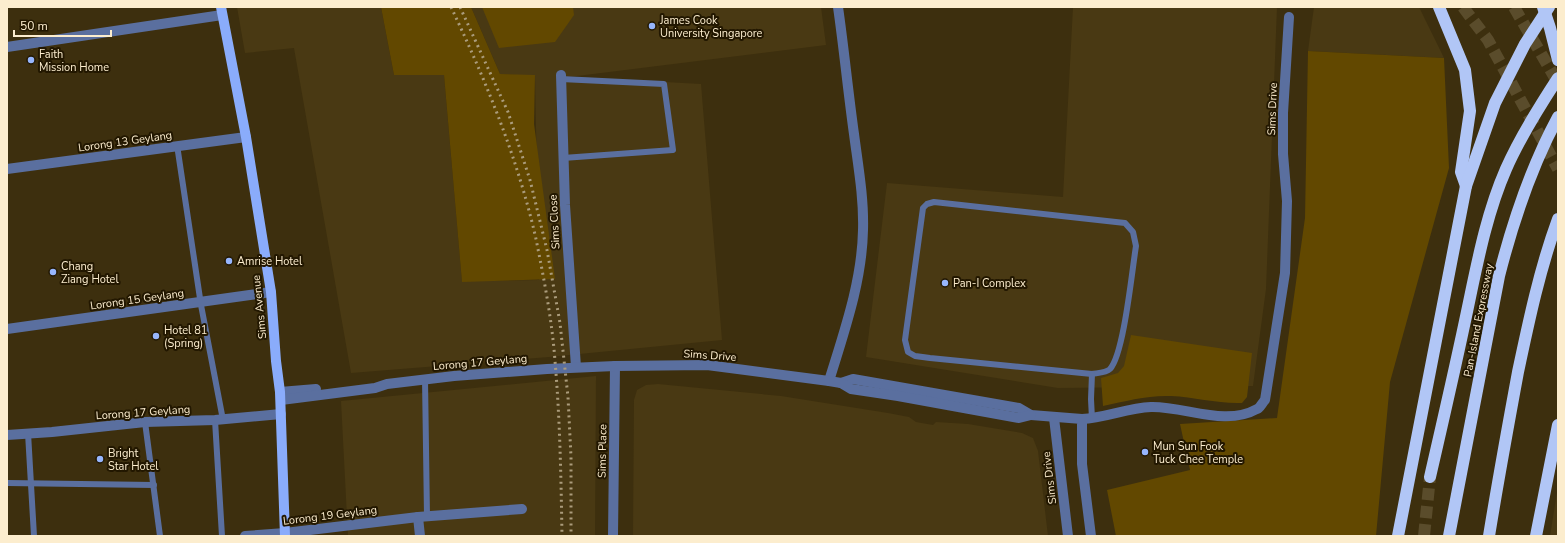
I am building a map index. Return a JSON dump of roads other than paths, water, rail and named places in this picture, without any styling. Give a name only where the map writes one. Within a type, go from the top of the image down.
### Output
[{"type":"highway","points":[[1438,7],[1465,70],[1470,111],[1461,172],[1466,186]]},
{"type":"highway","points":[[1543,7],[1558,60]]},
{"type":"highway","points":[[1398,536],[1466,186],[1495,103],[1525,44],[1549,7]]},
{"type":"highway","points":[[1430,477],[1478,260],[1490,215],[1505,171],[1518,144],[1534,115],[1558,78]]},
{"type":"highway","name":"Pan-Island Expressway","points":[[1449,536],[1502,262],[1528,181],[1558,117]]},
{"type":"highway","points":[[1489,536],[1503,447],[1526,331],[1540,273],[1558,219]]},
{"type":"highway","points":[[1536,536],[1558,425]]},
{"type":"main road","name":"Sims Avenue","points":[[222,11],[246,136],[271,292],[276,361],[281,396],[285,535]]},
{"type":"street","points":[[829,381],[846,329],[860,264],[863,230],[860,182],[838,7]]},
{"type":"street","points":[[7,47],[222,11]]},
{"type":"street","name":"Sims Drive","points":[[576,367],[707,365],[842,383],[853,379],[1019,408],[1031,415],[1054,418],[1087,419],[1116,412],[1151,407],[1174,408],[1218,416],[1238,416],[1258,409],[1265,400],[1285,273],[1288,201],[1283,154],[1283,113],[1289,17]]},
{"type":"street","name":"Sims Close","points":[[561,77],[563,158],[576,367]]},
{"type":"street","name":"Lorong 13 Geylang","points":[[7,169],[246,136]]},
{"type":"street","name":"Lorong 15 Geylang","points":[[7,329],[271,292]]},
{"type":"street","name":"Sims Place","points":[[613,536],[615,366]]},
{"type":"street","name":"Lorong 17 Geylang","points":[[281,396],[375,388],[387,384],[425,380],[576,367]]},
{"type":"street","name":"Lorong 17 Geylang","points":[[7,435],[145,422],[219,420],[281,414]]},
{"type":"street","name":"Sims Drive","points":[[1054,418],[1068,536]]},
{"type":"street","points":[[1087,419],[1082,464],[1091,536]]},
{"type":"street","name":"Lorong 19 Geylang","points":[[245,536],[285,535],[423,517],[522,509]]},
{"type":"street","points":[[420,536],[423,517]]},
{"type":"lane","points":[[561,77],[664,84],[673,150],[563,158]]},
{"type":"lane","points":[[177,145],[219,420],[222,536]]},
{"type":"lane","points":[[934,202],[1126,223],[1132,232],[1136,246],[1122,340],[1116,361],[1109,370],[1092,374],[930,358],[915,356],[908,352],[905,340],[923,208],[927,204],[934,202]]},
{"type":"lane","points":[[1087,419],[1091,399],[1092,374]]},
{"type":"lane","points":[[423,517],[425,380]]},
{"type":"lane","points":[[145,422],[160,536]]},
{"type":"lane","points":[[28,433],[34,536]]},
{"type":"lane","points":[[7,483],[154,485]]},
{"type":"tunnel","points":[[1463,7],[1488,40],[1558,169]]},
{"type":"tunnel","points":[[1514,7],[1558,83]]},
{"type":"tunnel","points":[[1424,536],[1430,477]]},
{"type":"railway","points":[[451,7],[477,63],[500,121],[520,179],[536,239],[545,284],[554,346],[561,470],[562,536]]},
{"type":"railway","points":[[460,7],[508,112],[530,180],[547,250],[560,323],[568,397],[571,457],[571,536]]},
{"type":"place","name":"James Cook University Singapore","points":[[652,26]]},
{"type":"place","name":"Faith Mission Home","points":[[31,60]]},
{"type":"place","name":"Amrise Hotel","points":[[229,261]]},
{"type":"place","name":"Chang Ziang Hotel","points":[[53,272]]},
{"type":"place","name":"Pan-I Complex","points":[[945,283]]},
{"type":"place","name":"Hotel 81 (Spring)","points":[[156,336]]},
{"type":"place","name":"Mun Sun Fook Tuck Chee Temple","points":[[1145,452]]},
{"type":"place","name":"Bright Star Hotel","points":[[100,459]]}]
